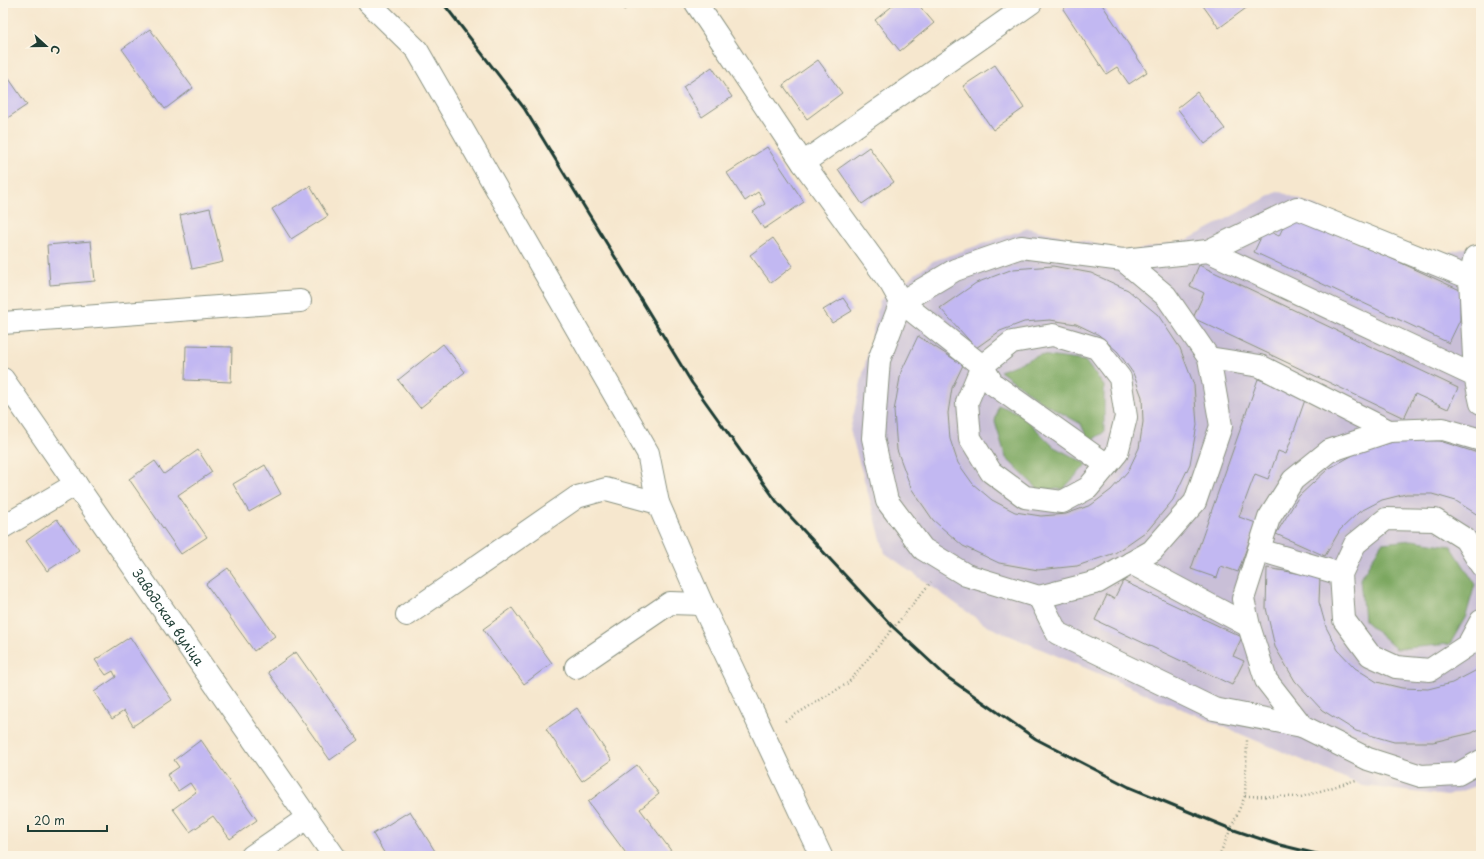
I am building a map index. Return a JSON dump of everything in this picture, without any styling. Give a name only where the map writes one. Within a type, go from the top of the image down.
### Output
[{"type":"street","points":[[369,3],[417,50],[648,453],[658,503],[702,604],[822,856]]},
{"type":"street","points":[[696,3],[803,163],[891,284],[901,302],[982,366],[993,384],[1107,465]]},
{"type":"street","points":[[803,163],[1031,3]]},
{"type":"street","points":[[1123,260],[1166,296],[1209,358],[1221,426],[1196,502],[1152,551],[1098,582],[1039,598],[966,575],[923,549],[887,501],[872,438],[879,360],[901,302],[955,270],[1021,247],[1123,260],[1208,251],[1297,208],[1470,278]]},
{"type":"street","points":[[1208,251],[1476,376]]},
{"type":"street","points":[[1481,256],[1475,257],[1470,278],[1476,376],[1481,403]]},
{"type":"street","points":[[3,323],[300,301]]},
{"type":"street","points":[[1052,335],[1097,348],[1120,378],[1126,417],[1117,453],[1088,488],[1062,502],[1025,497],[991,472],[970,438],[967,402],[982,366],[1012,342],[1052,335]]},
{"type":"street","points":[[1209,358],[1260,366],[1389,431]]},
{"type":"street","name":"Заводская вуліца","points":[[3,379],[334,856]]},
{"type":"street","points":[[1302,726],[1266,680],[1243,599],[1269,518],[1293,480],[1329,451],[1389,431],[1443,429],[1481,440]]},
{"type":"street","points":[[3,527],[76,484]]},
{"type":"street","points":[[407,615],[577,497],[606,489],[658,503]]},
{"type":"street","points":[[1481,565],[1465,539],[1435,520],[1386,519],[1355,544],[1341,574],[1344,620],[1370,655],[1396,667],[1430,670],[1468,645],[1481,621]]},
{"type":"street","points":[[1259,550],[1341,574]]},
{"type":"street","points":[[1131,563],[1250,626]]},
{"type":"street","points":[[1039,598],[1057,633],[1214,709],[1302,726],[1368,759],[1421,776],[1458,774],[1481,761]]},
{"type":"street","points":[[576,666],[670,603],[702,604]]},
{"type":"street","points":[[252,856],[307,818]]},
{"type":"path","points":[[764,734],[848,683],[947,563]]},
{"type":"path","points":[[1219,856],[1245,796],[1248,715]]},
{"type":"path","points":[[1245,796],[1301,797],[1360,779]]},
{"type":"shaded area","points":[[1279,191],[1433,256],[1481,244],[1481,784],[1447,796],[1363,786],[987,626],[885,553],[850,430],[880,300],[933,261],[1028,228],[1129,252],[1189,239]]},
{"type":"green space","points":[[1040,355],[1085,361],[1104,386],[1104,432],[1089,442],[1081,424],[1040,401],[1000,371]]},
{"type":"green space","points":[[998,405],[1021,414],[1054,447],[1087,464],[1063,489],[1038,489],[1006,458],[995,422]]},
{"type":"green space","points":[[1412,540],[1451,546],[1475,584],[1466,616],[1450,644],[1396,649],[1364,620],[1360,579],[1382,543]]},
{"type":"building","points":[[619,3],[634,3],[624,10]]},
{"type":"building","points":[[896,3],[917,3],[934,23],[900,51],[875,20]]},
{"type":"building","points":[[1072,3],[1101,3],[1147,72],[1129,84],[1117,67],[1106,74],[1063,9]]},
{"type":"building","points":[[1201,3],[1253,3],[1219,28]]},
{"type":"building","points":[[150,29],[193,88],[165,109],[122,49]]},
{"type":"building","points":[[818,60],[842,93],[807,119],[783,85]]},
{"type":"building","points":[[995,65],[1024,108],[993,130],[963,86]]},
{"type":"building","points":[[712,67],[732,97],[702,117],[683,87]]},
{"type":"building","points":[[3,70],[27,105],[3,121]]},
{"type":"building","points":[[1197,92],[1225,129],[1205,144],[1177,108]]},
{"type":"building","points":[[767,147],[804,202],[764,229],[753,212],[765,204],[758,192],[745,201],[727,173]]},
{"type":"building","points":[[869,147],[894,182],[862,204],[838,169]]},
{"type":"building","points":[[310,186],[328,216],[291,239],[272,209]]},
{"type":"building","points":[[210,208],[223,262],[192,269],[180,215]]},
{"type":"building","points":[[1308,220],[1460,290],[1460,320],[1449,343],[1254,252],[1265,229],[1279,236],[1286,221]]},
{"type":"building","points":[[773,238],[793,266],[771,283],[750,255]]},
{"type":"building","points":[[91,241],[95,281],[50,285],[47,245]]},
{"type":"building","points":[[1199,265],[1458,388],[1448,409],[1415,394],[1404,418],[1193,318],[1204,293],[1190,286]]},
{"type":"building","points":[[1053,266],[1091,273],[1128,290],[1158,315],[1180,348],[1194,385],[1197,425],[1190,464],[1173,500],[1148,530],[1115,553],[1077,566],[1038,570],[999,563],[963,546],[933,520],[911,488],[897,450],[894,411],[901,372],[918,336],[963,365],[952,388],[948,413],[950,439],[958,463],[973,484],[992,500],[1015,512],[1041,516],[1066,514],[1091,505],[1111,490],[1128,471],[1139,448],[1143,422],[1142,397],[1133,373],[1118,352],[1099,335],[1076,324],[1050,320],[1024,322],[1000,331],[976,348],[940,308],[976,283],[1013,269]]},
{"type":"building","points":[[843,298],[852,311],[832,323],[823,310]]},
{"type":"building","points":[[443,344],[465,372],[420,408],[398,380]]},
{"type":"building","points":[[186,346],[232,347],[231,382],[185,380]]},
{"type":"building","points":[[1258,379],[1306,397],[1286,454],[1278,451],[1268,479],[1255,474],[1239,517],[1256,523],[1238,572],[1221,566],[1217,578],[1191,569]]},
{"type":"building","points":[[1401,440],[1440,441],[1481,454],[1481,517],[1456,501],[1432,494],[1406,494],[1382,500],[1359,512],[1340,530],[1325,556],[1276,534],[1299,496],[1328,469],[1362,450]]},
{"type":"building","points":[[198,450],[212,472],[178,495],[207,537],[181,554],[129,479],[155,461],[164,474]]},
{"type":"building","points":[[265,465],[281,494],[249,512],[233,484]]},
{"type":"building","points":[[57,519],[79,550],[47,571],[26,541]]},
{"type":"building","points":[[228,568],[275,636],[254,651],[206,584]]},
{"type":"building","points":[[1267,568],[1320,577],[1319,602],[1326,627],[1338,650],[1355,668],[1377,682],[1402,688],[1428,689],[1452,683],[1475,671],[1481,665],[1481,728],[1472,733],[1433,742],[1394,742],[1356,731],[1322,710],[1295,681],[1275,647],[1266,608]]},
{"type":"building","points":[[1123,581],[1242,637],[1233,656],[1244,661],[1232,685],[1095,620],[1107,595],[1114,599]]},
{"type":"building","points":[[512,608],[552,663],[524,684],[483,629]]},
{"type":"building","points":[[130,637],[172,700],[133,726],[124,711],[112,719],[94,692],[116,677],[113,671],[106,675],[95,660]]},
{"type":"building","points":[[296,652],[358,740],[330,760],[268,672]]},
{"type":"building","points":[[577,708],[612,760],[582,781],[546,729]]},
{"type":"building","points":[[201,740],[257,820],[230,839],[213,816],[190,832],[173,809],[196,792],[190,783],[178,791],[167,775],[179,767],[174,760]]},
{"type":"building","points":[[637,765],[659,794],[640,809],[675,856],[628,856],[588,802]]},
{"type":"building","points":[[410,811],[438,856],[386,856],[373,834]]},
{"type":"railway","points":[[443,3],[524,108],[692,383],[777,502],[893,627],[947,677],[1036,739],[1129,787],[1231,829],[1276,844],[1325,856]]}]
